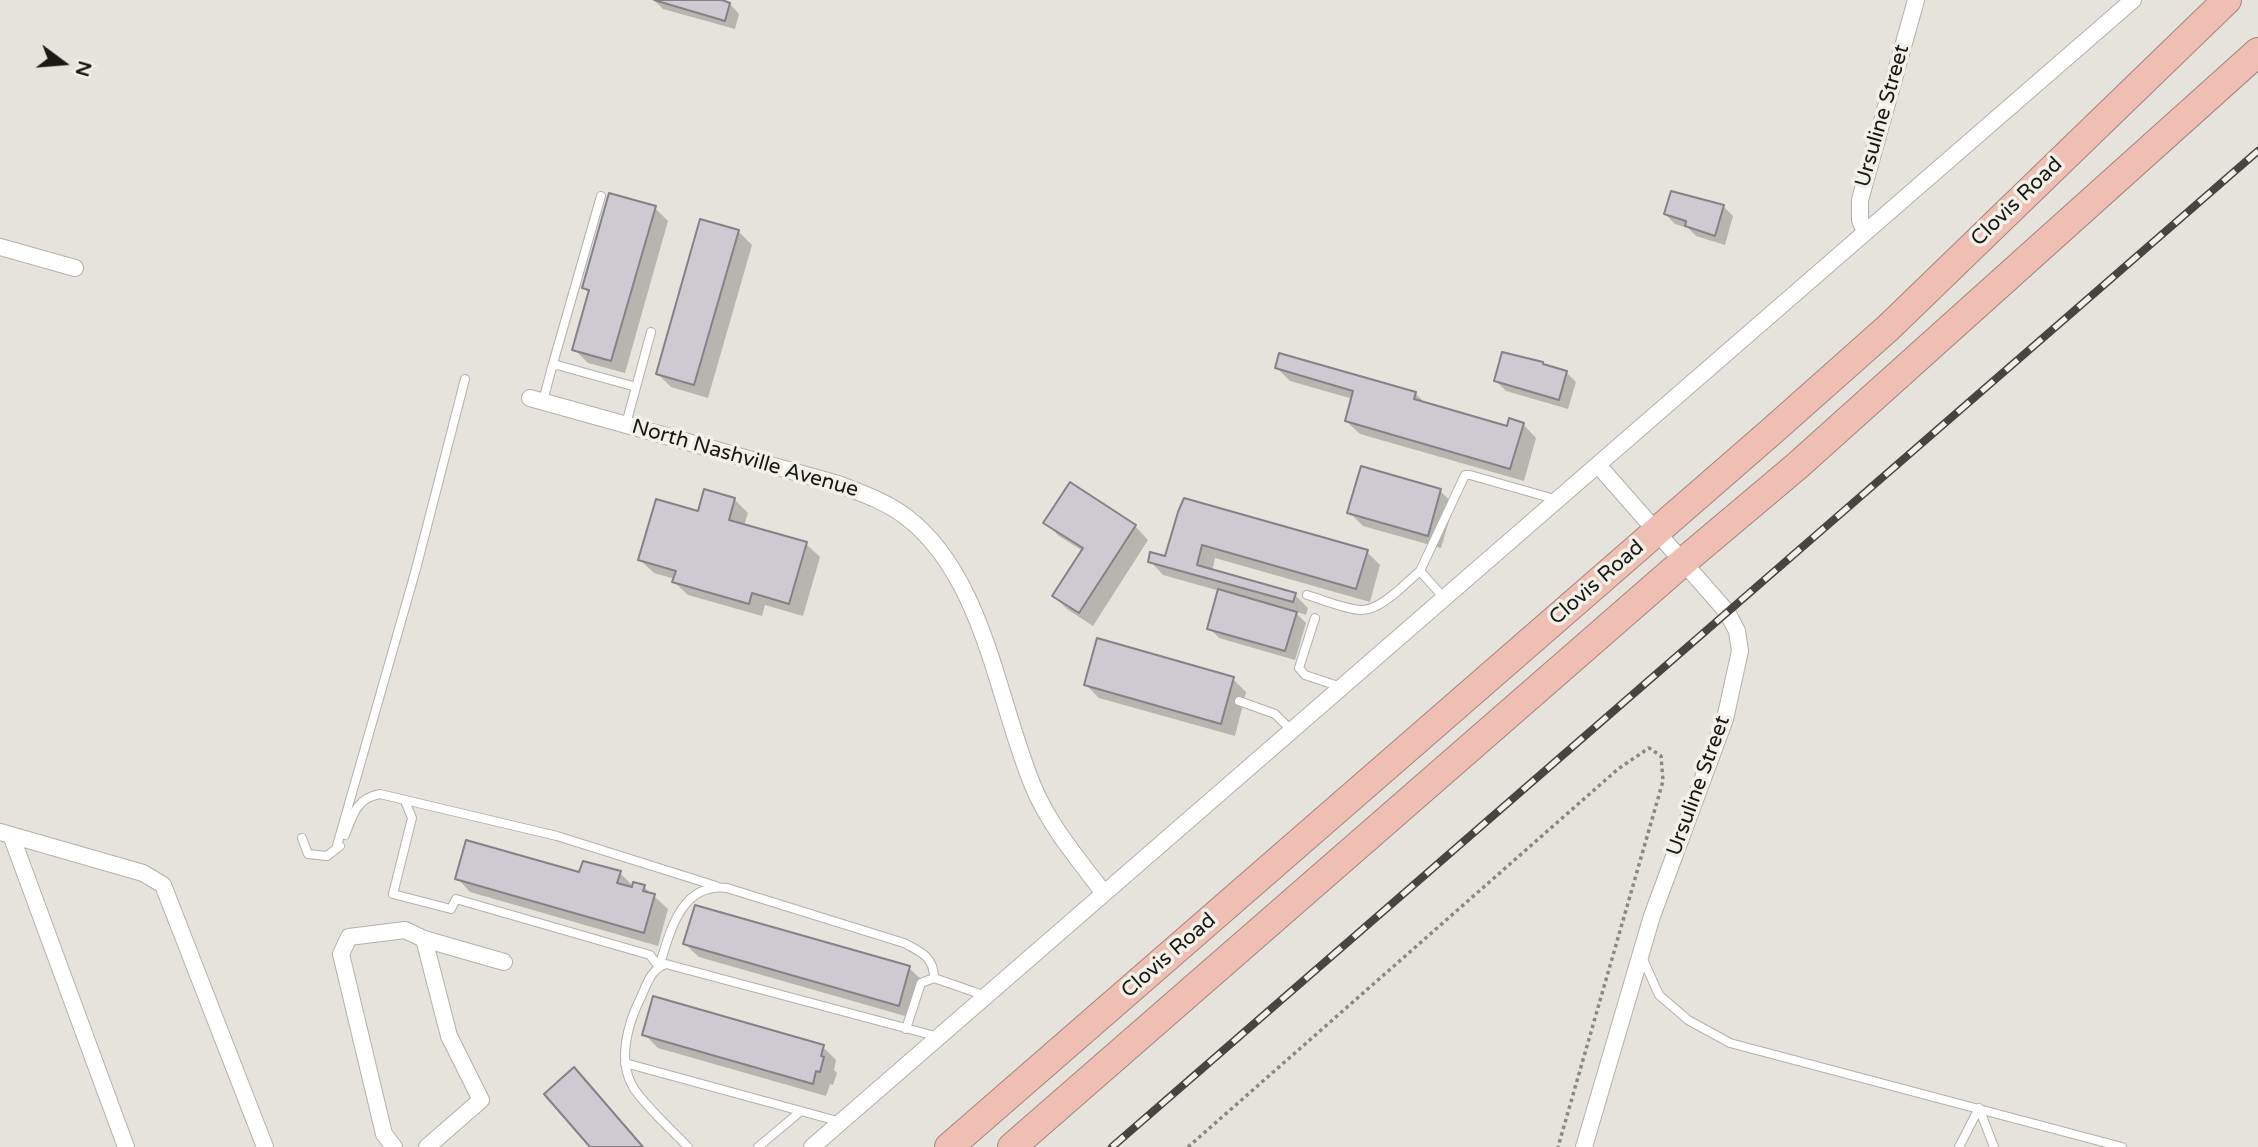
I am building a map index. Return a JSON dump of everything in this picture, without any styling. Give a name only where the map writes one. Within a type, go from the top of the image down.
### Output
[{"type":"highway","name":"Clovis Road","points":[[949,1147],[1888,328],[2227,0]]},
{"type":"highway","name":"Clovis Road","points":[[1012,1147],[1683,562],[1797,466],[2258,52]]},
{"type":"street","name":"Ursuline Street","points":[[1866,232],[1860,220],[1860,200],[1916,0]]},
{"type":"street","points":[[812,1147],[2133,0]]},
{"type":"street","points":[[0,247],[75,268]]},
{"type":"street","name":"North Nashville Avenue","points":[[536,399],[838,484],[873,498],[904,516],[921,531],[960,581],[974,613],[1038,796],[1059,832],[1103,892]]},
{"type":"street","name":"Ursuline Street","points":[[1584,1147],[1652,916],[1725,719],[1740,652],[1737,631],[1727,612],[1598,465]]},
{"type":"street","points":[[5,833],[126,1147]]},
{"type":"street","points":[[5,833],[143,873],[163,884],[265,1147]]},
{"type":"street","points":[[394,1147],[384,1134],[341,954],[349,937],[405,930],[424,939],[504,962]]},
{"type":"street","points":[[424,939],[449,1036],[481,1100],[427,1147]]},
{"type":"lane","points":[[536,399],[552,368],[601,196]]},
{"type":"lane","points":[[626,424],[650,332]]},
{"type":"lane","points":[[552,368],[557,365],[636,387]]},
{"type":"lane","points":[[336,849],[416,569],[465,379]]},
{"type":"lane","points":[[1307,595],[1360,610],[1371,609],[1390,596],[1420,571],[1465,475],[1558,500]]},
{"type":"lane","points":[[1420,571],[1444,598]]},
{"type":"lane","points":[[1315,618],[1299,668],[1305,676],[1341,687]]},
{"type":"lane","points":[[1239,701],[1279,716],[1291,730]]},
{"type":"lane","points":[[302,838],[308,854],[327,856],[341,845],[360,803],[367,796],[380,794],[557,836],[905,943],[930,959],[934,967],[934,978]]},
{"type":"lane","points":[[405,801],[412,818],[393,894],[451,909],[456,900],[463,901],[650,955],[659,967]]},
{"type":"lane","points":[[659,967],[680,909],[690,900],[716,886]]},
{"type":"lane","points":[[1641,954],[1659,995],[1688,1020],[1730,1043],[2122,1147]]},
{"type":"lane","points":[[688,1147],[634,1089],[625,1063],[625,1043],[638,1002],[653,972],[659,967],[666,964],[939,1038]]},
{"type":"lane","points":[[906,1029],[921,983],[934,978],[986,996]]},
{"type":"lane","points":[[625,1063],[841,1122]]},
{"type":"lane","points":[[1959,1147],[1979,1108]]},
{"type":"lane","points":[[1979,1108],[1994,1147]]},
{"type":"lane","points":[[758,1147],[801,1111]]},
{"type":"path","points":[[1188,1147],[1618,769],[1649,748],[1661,756],[1663,781],[1558,1147]]},
{"type":"building","points":[[654,0],[722,0],[730,3],[725,21]]},
{"type":"building","points":[[1671,191],[1724,205],[1715,236],[1685,226],[1686,221],[1664,214]]},
{"type":"building","points":[[609,193],[656,206],[611,361],[572,350],[589,290],[582,288]]},
{"type":"building","points":[[700,219],[739,230],[694,385],[656,374]]},
{"type":"building","points":[[1502,352],[1567,371],[1559,400],[1494,381]]},
{"type":"building","points":[[1279,353],[1416,392],[1414,399],[1507,426],[1509,418],[1524,423],[1510,469],[1345,421],[1353,391],[1275,368]]},
{"type":"building","points":[[1361,466],[1441,489],[1428,536],[1347,513]]},
{"type":"building","points":[[1070,482],[1136,525],[1079,613],[1052,596],[1083,548],[1043,523]]},
{"type":"building","points":[[704,489],[735,498],[729,520],[807,542],[789,604],[752,593],[749,604],[672,582],[676,571],[638,560],[656,499],[698,511]]},
{"type":"building","points":[[1184,498],[1368,550],[1356,589],[1202,545],[1197,565],[1296,593],[1293,602],[1148,562],[1150,552],[1165,556]]},
{"type":"building","points":[[1218,589],[1297,612],[1285,651],[1207,629]]},
{"type":"building","points":[[1097,638],[1234,677],[1221,724],[1084,685]]},
{"type":"building","points":[[466,840],[579,872],[583,861],[621,871],[617,883],[632,887],[633,882],[645,885],[643,891],[655,894],[644,933],[455,879]]},
{"type":"building","points":[[695,905],[910,966],[899,1006],[683,944]]},
{"type":"building","points":[[653,996],[824,1045],[820,1072],[816,1071],[813,1084],[642,1035]]},
{"type":"building","points":[[574,1067],[643,1147],[590,1147],[544,1094]]},
{"type":"railway","points":[[1112,1147],[2258,151]]}]
